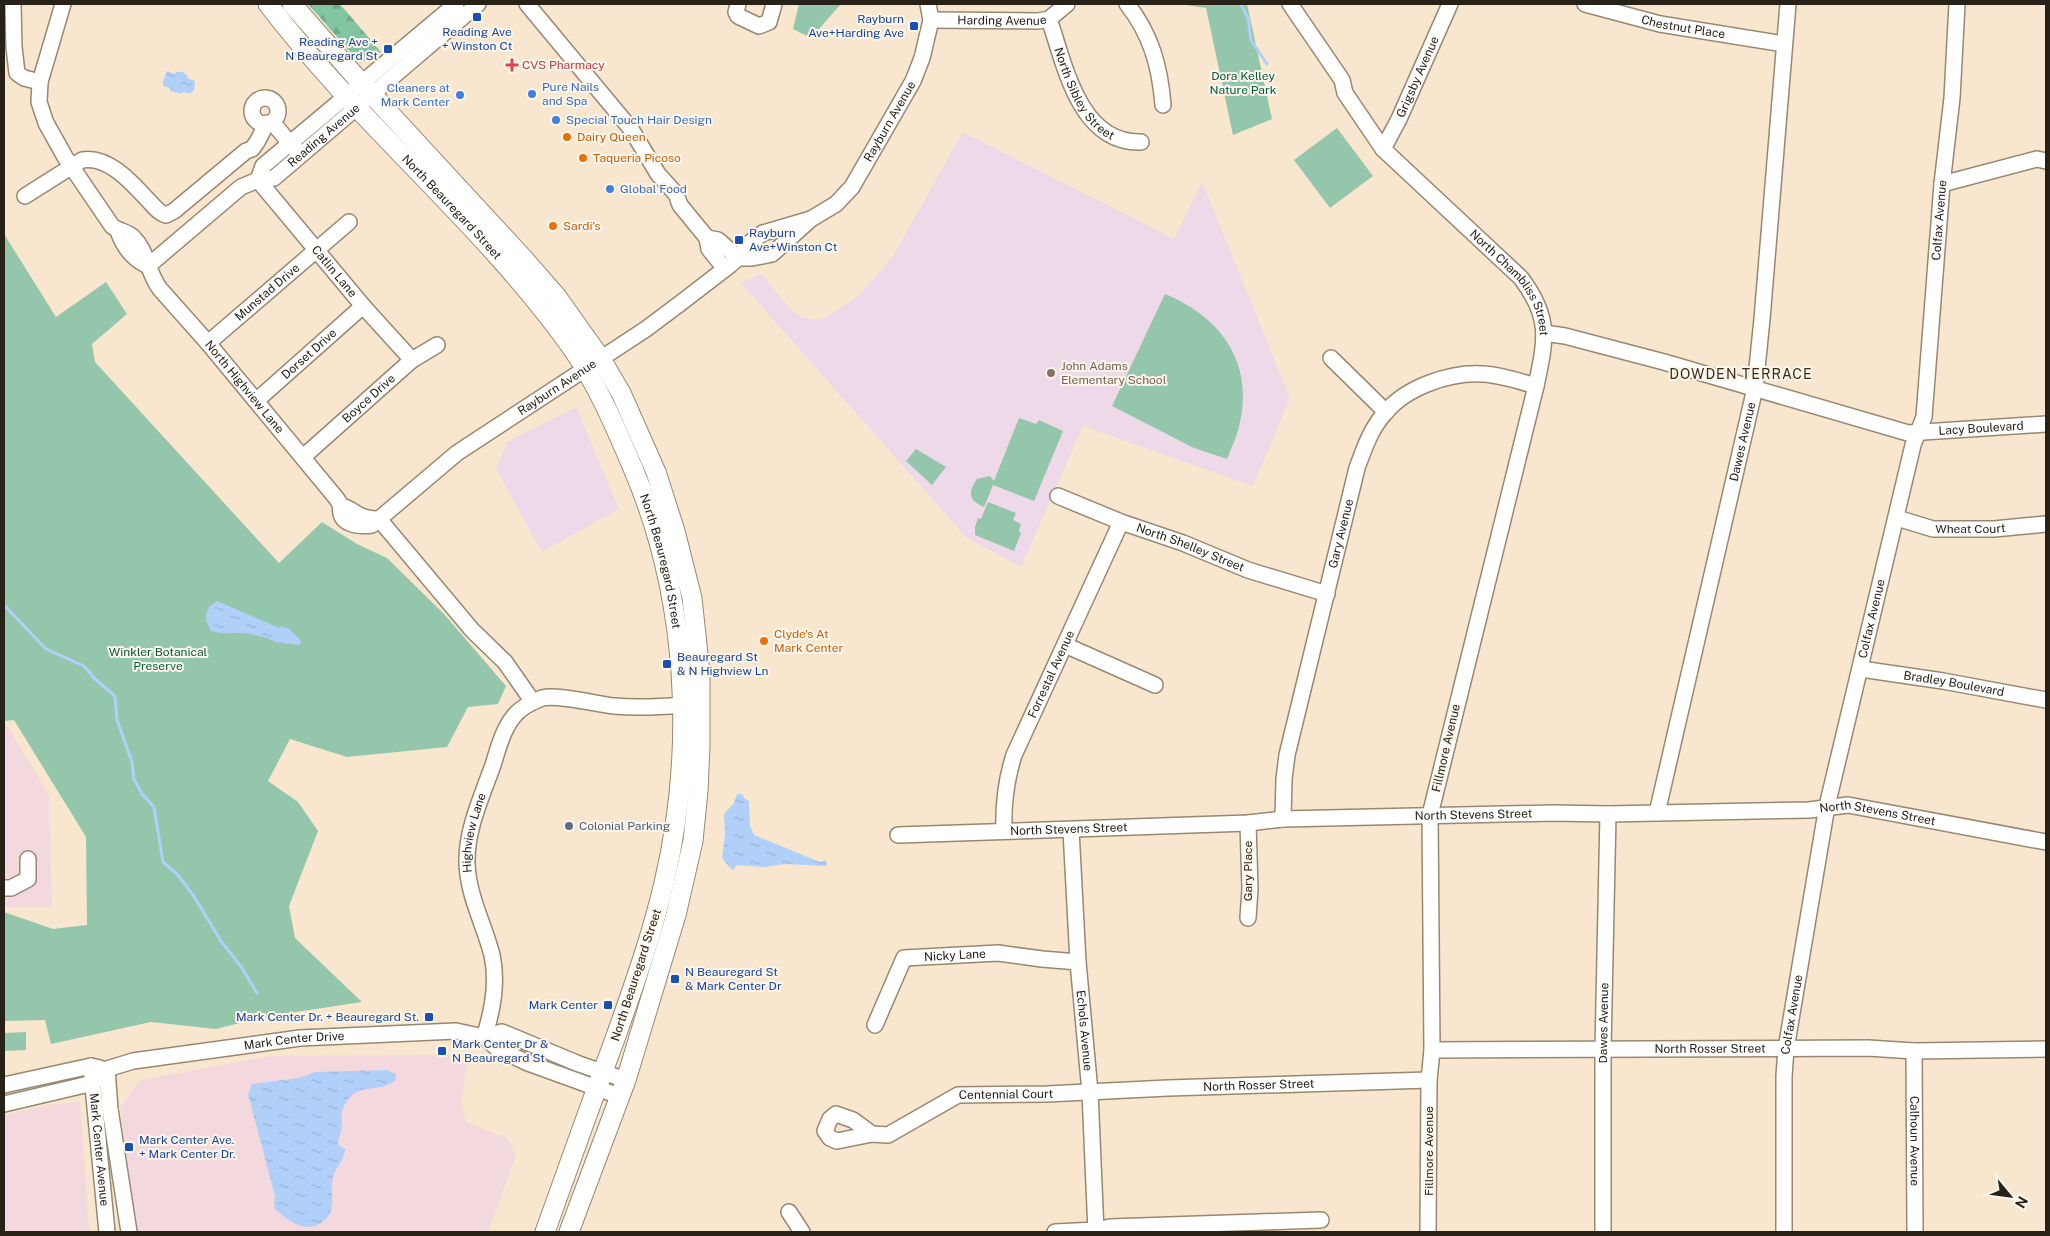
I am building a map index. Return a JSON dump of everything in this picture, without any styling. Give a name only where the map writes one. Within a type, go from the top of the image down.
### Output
[{"type":"main road","name":"North Beauregard Street","points":[[268,4],[352,101],[507,266],[573,349],[618,433],[648,503],[659,542],[674,615],[680,658],[682,705],[678,800],[665,879],[643,959],[545,1232]]},
{"type":"main road","name":"North Beauregard Street","points":[[292,4],[557,297],[601,359],[621,393],[647,450],[675,531],[692,598],[700,673],[700,747],[693,841],[676,915],[622,1088],[569,1232]]},
{"type":"street","points":[[13,4],[14,47],[17,72],[24,78],[40,82]]},
{"type":"street","name":"North Highview Lane","points":[[63,4],[38,93],[42,112],[72,167],[112,226],[118,231],[122,243],[138,262],[148,266],[160,289],[208,343],[303,457],[341,506],[347,507],[358,516],[379,519]]},
{"type":"street","name":"Reading Avenue","points":[[148,266],[241,187],[258,180],[274,178],[301,155],[352,101],[456,4]]},
{"type":"street","name":"Reading Avenue","points":[[366,88],[478,4]]},
{"type":"street","points":[[527,4],[631,129],[658,174],[676,194],[680,205],[706,238],[709,249],[724,269]]},
{"type":"street","points":[[738,4],[736,12],[738,16],[759,26],[769,22],[774,4]]},
{"type":"street","name":"Rayburn Avenue","points":[[738,258],[752,258],[772,254],[811,219],[836,204],[852,187],[913,81],[922,58],[931,20],[928,4]]},
{"type":"street","name":"Harding Avenue","points":[[931,20],[1038,21],[1049,18],[1067,4]]},
{"type":"street","points":[[1127,4],[1141,24],[1152,47],[1160,77],[1163,105]]},
{"type":"street","name":"North Chambliss Street","points":[[1290,4],[1342,80],[1345,93],[1383,149],[1521,278],[1536,301],[1544,324],[1544,333],[1565,336],[1664,362],[1892,429],[1908,433],[1918,432]]},
{"type":"street","name":"Grigsby Avenue","points":[[1383,149],[1450,4]]},
{"type":"street","name":"Chestnut Place","points":[[1585,4],[1602,6],[1660,24],[1784,44]]},
{"type":"street","name":"Dawes Avenue","points":[[1657,813],[1754,388],[1763,310],[1788,4]]},
{"type":"street","name":"Colfax Avenue","points":[[1784,1232],[1784,1076],[1786,1049],[1827,806],[1913,445],[1924,417],[1942,184],[1952,98],[1958,4]]},
{"type":"street","name":"North Sibley Street","points":[[1049,18],[1080,106],[1092,121],[1115,138],[1128,143],[1142,142]]},
{"type":"street","name":"Reading Avenue","points":[[258,180],[263,166],[290,143],[352,101]]},
{"type":"street","points":[[25,196],[82,160],[90,158],[112,167],[139,190],[160,212],[166,215],[174,211],[246,151],[245,146],[266,122],[301,155]]},
{"type":"street","points":[[1942,184],[2037,159],[2046,161]]},
{"type":"street","name":"Catlin Lane","points":[[258,180],[363,306],[412,360]]},
{"type":"street","name":"Rayburn Avenue","points":[[379,519],[458,453],[646,329],[738,258],[748,244],[763,233],[811,219]]},
{"type":"street","name":"Munstad Drive","points":[[208,343],[348,222]]},
{"type":"street","points":[[706,238],[718,240],[738,258]]},
{"type":"street","name":"Dorset Drive","points":[[256,401],[363,306]]},
{"type":"street","name":"Fillmore Avenue","points":[[1428,1232],[1429,1080],[1432,1050],[1430,815],[1536,386],[1543,354],[1544,333]]},
{"type":"street","name":"Boyce Drive","points":[[303,457],[412,360],[437,344]]},
{"type":"street","points":[[1331,358],[1386,412]]},
{"type":"street","name":"Gary Avenue","points":[[1283,819],[1287,755],[1357,468],[1367,443],[1386,412],[1407,394],[1422,387],[1461,375],[1483,374],[1536,386]]},
{"type":"street","name":"Lacy Boulevard","points":[[1918,432],[2046,424]]},
{"type":"street","name":"North Shelley Street","points":[[1058,496],[1121,522],[1183,543],[1248,570],[1327,594]]},
{"type":"street","name":"Wheat Court","points":[[1897,518],[1933,529],[1994,530],[2046,524]]},
{"type":"street","points":[[379,519],[472,630],[505,662],[534,702]]},
{"type":"street","name":"Forrestal Avenue","points":[[1004,831],[1003,811],[1008,773],[1014,755],[1121,522]]},
{"type":"street","points":[[1065,645],[1155,685]]},
{"type":"street","name":"Bradley Boulevard","points":[[1861,669],[1943,681],[2046,700]]},
{"type":"street","name":"Highview Lane","points":[[484,1036],[492,1008],[495,983],[492,956],[469,881],[468,851],[472,825],[502,740],[513,717],[522,708],[545,698],[615,706],[682,705]]},
{"type":"street","name":"North Stevens Street","points":[[898,835],[1248,823],[1283,819],[1553,812],[1608,814],[1809,810],[1827,806],[1848,805],[2046,842]]},
{"type":"street","name":"Dawes Avenue","points":[[1603,1232],[1603,1049],[1608,814]]},
{"type":"street","name":"Gary Place","points":[[1248,823],[1250,889],[1248,918]]},
{"type":"street","name":"Echols Avenue","points":[[1071,830],[1078,962],[1090,1092],[1096,1231]]},
{"type":"street","points":[[4,888],[11,888],[28,879],[28,858]]},
{"type":"street","name":"Nicky Lane","points":[[875,1025],[904,958],[998,953],[1042,960],[1078,962]]},
{"type":"street","name":"Mark Center Drive","points":[[4,1104],[92,1083],[107,1069],[133,1061],[300,1038],[456,1031],[484,1036],[502,1032],[600,1080],[622,1088]]},
{"type":"street","name":"North Rosser Street","points":[[1432,1050],[2046,1049]]},
{"type":"street","name":"Calhoun Avenue","points":[[1914,1050],[1916,1232]]},
{"type":"street","name":"Mark Center Drive","points":[[4,1085],[91,1066],[107,1069]]},
{"type":"street","name":"Mark Center Avenue","points":[[91,1066],[107,1232]]},
{"type":"street","name":"Mark Center Avenue","points":[[107,1069],[110,1109],[129,1232]]},
{"type":"street","name":"Mark Center Drive","points":[[4,1076],[29,1079]]},
{"type":"street","name":"North Rosser Street","points":[[1090,1092],[1429,1080]]},
{"type":"street","name":"Centennial Court","points":[[872,1134],[888,1135],[958,1095],[1090,1092]]},
{"type":"street","points":[[789,1212],[802,1232]]},
{"type":"street","points":[[1055,1232],[1096,1231],[1110,1227],[1321,1220]]},
{"type":"shaded area","name":"John Adams Elementary School","points":[[963,132],[1174,239],[1202,182],[1290,398],[1253,486],[1083,426],[1021,567],[966,537],[741,283],[762,274],[789,308],[800,317],[814,320],[826,318],[859,295],[892,258]]},
{"type":"shaded area","points":[[576,407],[619,509],[542,552],[496,469],[507,442]]},
{"type":"shaded area","points":[[4,723],[49,795],[52,907],[4,907]]},
{"type":"shaded area","points":[[459,1055],[467,1067],[461,1101],[466,1122],[508,1139],[516,1156],[488,1232],[136,1232],[120,1107],[141,1080],[271,1056]]},
{"type":"shaded area","points":[[80,1102],[89,1232],[4,1232],[4,1115],[48,1105]]},
{"type":"green space","points":[[308,4],[340,4],[381,52],[360,63]]},
{"type":"green space","points":[[799,4],[840,5],[811,38],[793,29]]},
{"type":"green space","name":"Dora Kelley Nature Park","points":[[1179,4],[1247,4],[1272,119],[1233,135],[1206,8]]},
{"type":"green space","points":[[1337,128],[1373,176],[1330,208],[1294,160]]},
{"type":"green space","name":"Winkler Botanical Preserve","points":[[4,234],[56,317],[106,282],[127,314],[92,344],[95,362],[279,563],[322,522],[357,544],[387,558],[444,614],[506,686],[498,704],[468,707],[447,747],[347,757],[290,739],[268,781],[298,802],[318,831],[289,906],[295,938],[362,1002],[263,1017],[216,1029],[151,1022],[51,1044],[45,1020],[4,1021],[4,912],[53,929],[87,925],[86,837],[14,720],[4,721]]},
{"type":"green space","points":[[1165,294],[1202,315],[1217,329],[1229,345],[1237,363],[1242,382],[1243,403],[1238,430],[1227,459],[1194,448],[1112,406]]},
{"type":"green space","points":[[1019,418],[1036,424],[1039,420],[1063,431],[1034,501],[993,485],[984,507],[972,498],[972,488],[977,479],[990,476],[994,481]]},
{"type":"green space","points":[[916,449],[946,467],[932,485],[906,461]]},
{"type":"green space","points":[[988,502],[1016,513],[1013,520],[1021,524],[1019,531],[1021,533],[1014,551],[975,535],[978,518],[981,519]]},
{"type":"green space","points":[[26,1032],[26,1050],[4,1051],[4,1033]]},
{"type":"water","points":[[167,71],[175,74],[176,72],[183,72],[188,76],[187,78],[195,81],[194,90],[190,94],[170,91],[170,88],[163,86]]},
{"type":"water","points":[[217,601],[279,628],[284,625],[301,640],[301,643],[299,645],[281,643],[243,633],[211,631],[205,618],[209,607]]},
{"type":"water","points":[[737,794],[742,794],[749,801],[750,826],[754,835],[820,862],[826,860],[827,866],[785,864],[764,867],[736,865],[734,870],[729,867],[722,858],[725,834],[724,814],[734,803]]},
{"type":"water","points":[[387,1070],[396,1074],[396,1080],[388,1085],[366,1089],[352,1095],[342,1112],[339,1146],[345,1149],[333,1177],[330,1214],[321,1223],[308,1227],[296,1224],[284,1217],[274,1208],[275,1196],[248,1094],[252,1084],[299,1078],[315,1072]]},
{"type":"waterway","points":[[1241,4],[1248,18],[1251,40],[1267,64]]},
{"type":"waterway","points":[[4,605],[46,649],[84,666],[94,678],[115,696],[117,720],[132,762],[134,779],[142,794],[154,807],[163,862],[178,875],[195,898],[221,941],[242,968],[257,993]]},
{"type":"place","name":"Reading Ave + Winston Ct","points":[[477,17]]},
{"type":"place","name":"Rayburn Ave+Harding Ave","points":[[914,26]]},
{"type":"place","name":"Reading Ave + N Beauregard St","points":[[388,49]]},
{"type":"place","name":"CVS Pharmacy","points":[[512,65]]},
{"type":"place","name":"Pure Nails and Spa","points":[[532,94]]},
{"type":"place","name":"Cleaners at Mark Center","points":[[460,95]]},
{"type":"place","name":"Special Touch Hair Design","points":[[556,120]]},
{"type":"place","name":"Dairy Queen","points":[[567,137]]},
{"type":"place","name":"Taqueria Picoso","points":[[583,158]]},
{"type":"place","name":"Global Food","points":[[610,189]]},
{"type":"place","name":"Sardi's","points":[[553,226]]},
{"type":"place","name":"Rayburn Ave+Winston Ct","points":[[739,240]]},
{"type":"place","name":"John Adams Elementary School","points":[[1051,373]]},
{"type":"place","name":"Clyde's At Mark Center","points":[[764,641]]},
{"type":"place","name":"Beauregard St & N Highview Ln","points":[[667,664]]},
{"type":"place","name":"Colonial Parking","points":[[569,826]]},
{"type":"place","name":"N Beauregard St & Mark Center Dr","points":[[675,979]]},
{"type":"place","name":"Mark Center","points":[[608,1005]]},
{"type":"place","name":"Mark Center Dr. + Beauregard St.","points":[[429,1017]]},
{"type":"place","name":"Mark Center Dr & N Beauregard St","points":[[442,1051]]},
{"type":"place","name":"Mark Center Ave. + Mark Center Dr.","points":[[129,1147]]},
{"type":"district","name":"DOWDEN TERRACE","points":[[1741,374]]}]
